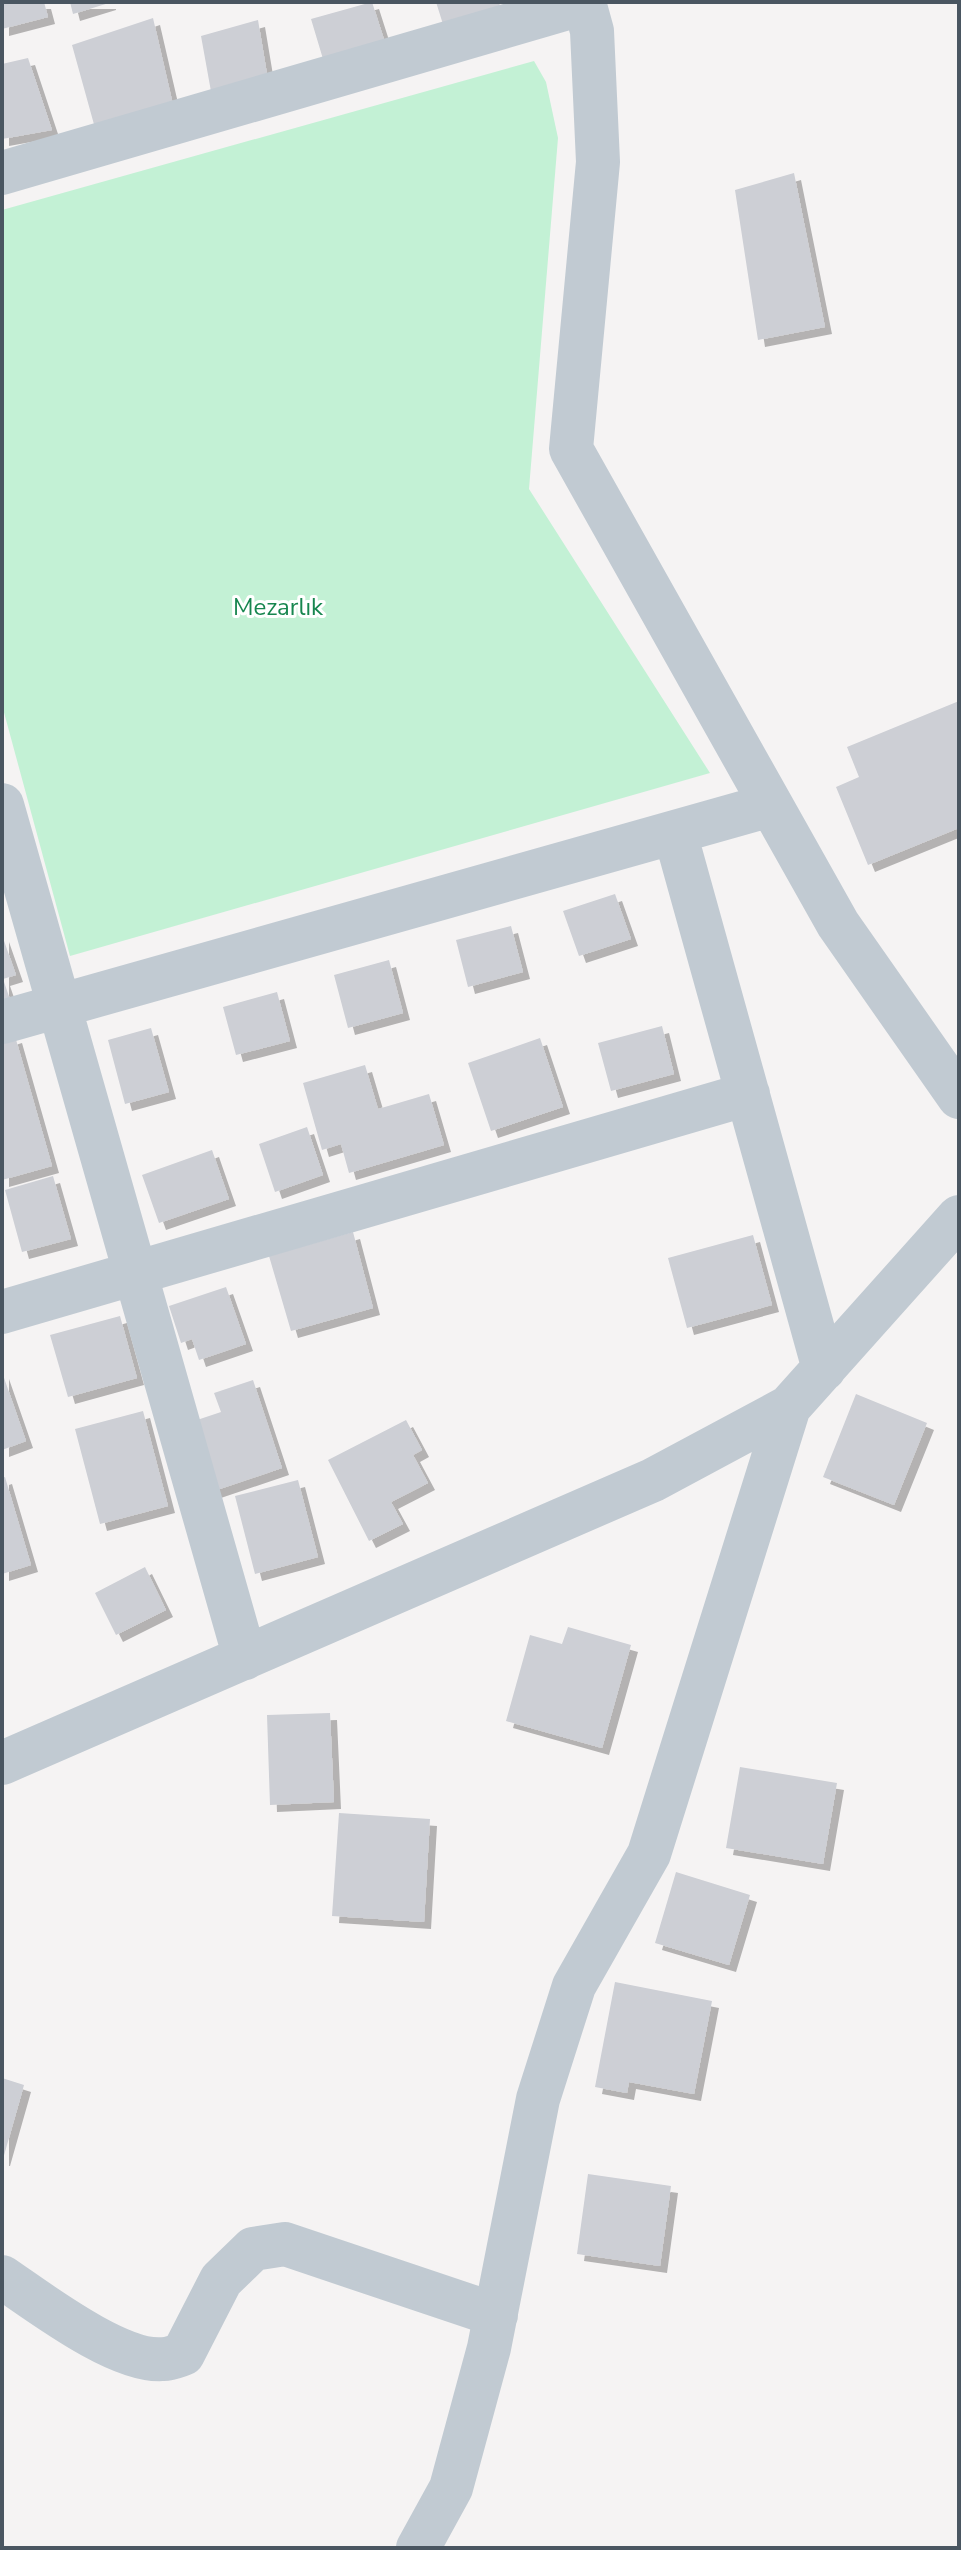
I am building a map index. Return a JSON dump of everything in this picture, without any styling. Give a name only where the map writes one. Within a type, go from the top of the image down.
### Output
[{"type":"street","points":[[2,173],[584,3],[592,31],[598,162],[571,449],[838,924],[959,1097]]},
{"type":"street","points":[[2,805],[245,1658]]},
{"type":"street","points":[[2,1022],[771,805]]},
{"type":"street","points":[[675,833],[824,1369]]},
{"type":"street","points":[[2,1312],[748,1094]]},
{"type":"street","points":[[2,1763],[653,1480],[789,1407],[959,1217]]},
{"type":"street","points":[[418,2548],[451,2488],[496,2315],[538,2099],[569,2000],[649,1854],[789,1407]]},
{"type":"street","points":[[2,2277],[78,2330],[141,2357],[165,2359],[183,2354],[221,2280],[232,2269],[253,2249],[285,2244],[496,2315]]},
{"type":"green space","name":"Mezarlık","points":[[534,61],[546,82],[558,138],[529,489],[710,773],[70,956],[2,705],[2,210]]},
{"type":"building","points":[[2,2],[44,2],[48,17],[2,29]]},
{"type":"building","points":[[70,2],[109,2],[109,3],[73,14]]},
{"type":"building","points":[[372,2],[388,52],[326,69],[311,19]]},
{"type":"building","points":[[436,2],[499,2],[503,18],[447,37]]},
{"type":"building","points":[[153,18],[174,109],[95,128],[72,45]]},
{"type":"building","points":[[258,20],[268,80],[212,97],[201,36]]},
{"type":"building","points":[[28,58],[52,130],[2,139],[2,64]]},
{"type":"building","points":[[794,173],[825,327],[758,340],[735,190]]},
{"type":"building","points":[[959,701],[959,828],[868,865],[836,787],[859,777],[847,747]]},
{"type":"building","points":[[615,894],[631,939],[579,956],[563,911]]},
{"type":"building","points":[[511,926],[523,972],[468,987],[456,940]]},
{"type":"building","points":[[2,935],[16,975],[3,979],[14,1011],[2,1015]]},
{"type":"building","points":[[389,960],[403,1013],[348,1028],[334,975]]},
{"type":"building","points":[[277,992],[290,1041],[236,1055],[223,1007]]},
{"type":"building","points":[[662,1026],[674,1074],[611,1091],[598,1043]]},
{"type":"building","points":[[151,1028],[169,1092],[125,1104],[108,1040]]},
{"type":"building","points":[[15,1036],[52,1166],[2,1180],[2,1040]]},
{"type":"building","points":[[540,1038],[563,1107],[491,1131],[468,1063]]},
{"type":"building","points":[[365,1065],[378,1109],[429,1094],[444,1145],[349,1173],[341,1144],[322,1150],[303,1083]]},
{"type":"building","points":[[307,1127],[323,1175],[275,1192],[259,1144]]},
{"type":"building","points":[[212,1150],[229,1199],[159,1223],[142,1175]]},
{"type":"building","points":[[53,1176],[71,1239],[22,1252],[5,1190]]},
{"type":"building","points":[[353,1232],[373,1308],[291,1331],[269,1256]]},
{"type":"building","points":[[753,1235],[772,1305],[687,1328],[668,1258]]},
{"type":"building","points":[[226,1287],[246,1344],[199,1360],[192,1339],[181,1343],[169,1306]]},
{"type":"building","points":[[120,1316],[137,1378],[68,1397],[50,1335]]},
{"type":"building","points":[[2,1372],[26,1441],[2,1450]]},
{"type":"building","points":[[253,1380],[282,1468],[205,1494],[182,1425],[221,1412],[214,1393]]},
{"type":"building","points":[[856,1394],[927,1423],[894,1505],[823,1477]]},
{"type":"building","points":[[143,1411],[168,1506],[100,1524],[75,1429]]},
{"type":"building","points":[[406,1420],[422,1450],[413,1455],[428,1483],[391,1502],[403,1524],[369,1541],[328,1460]]},
{"type":"building","points":[[5,1477],[31,1565],[2,1574],[2,1478]]},
{"type":"building","points":[[298,1480],[318,1557],[255,1574],[235,1496]]},
{"type":"building","points":[[145,1567],[166,1610],[116,1635],[95,1593]]},
{"type":"building","points":[[568,1627],[631,1645],[602,1748],[506,1721],[530,1635],[562,1644]]},
{"type":"building","points":[[330,1713],[334,1802],[270,1805],[267,1715]]},
{"type":"building","points":[[740,1767],[837,1783],[823,1864],[726,1848]]},
{"type":"building","points":[[339,1813],[430,1819],[424,1922],[332,1916]]},
{"type":"building","points":[[676,1872],[750,1895],[729,1965],[655,1943]]},
{"type":"building","points":[[615,1982],[712,2001],[694,2094],[629,2082],[627,2093],[595,2087]]},
{"type":"building","points":[[2,2078],[24,2085],[3,2159],[2,2159]]},
{"type":"building","points":[[588,2174],[671,2186],[660,2266],[577,2254]]}]
